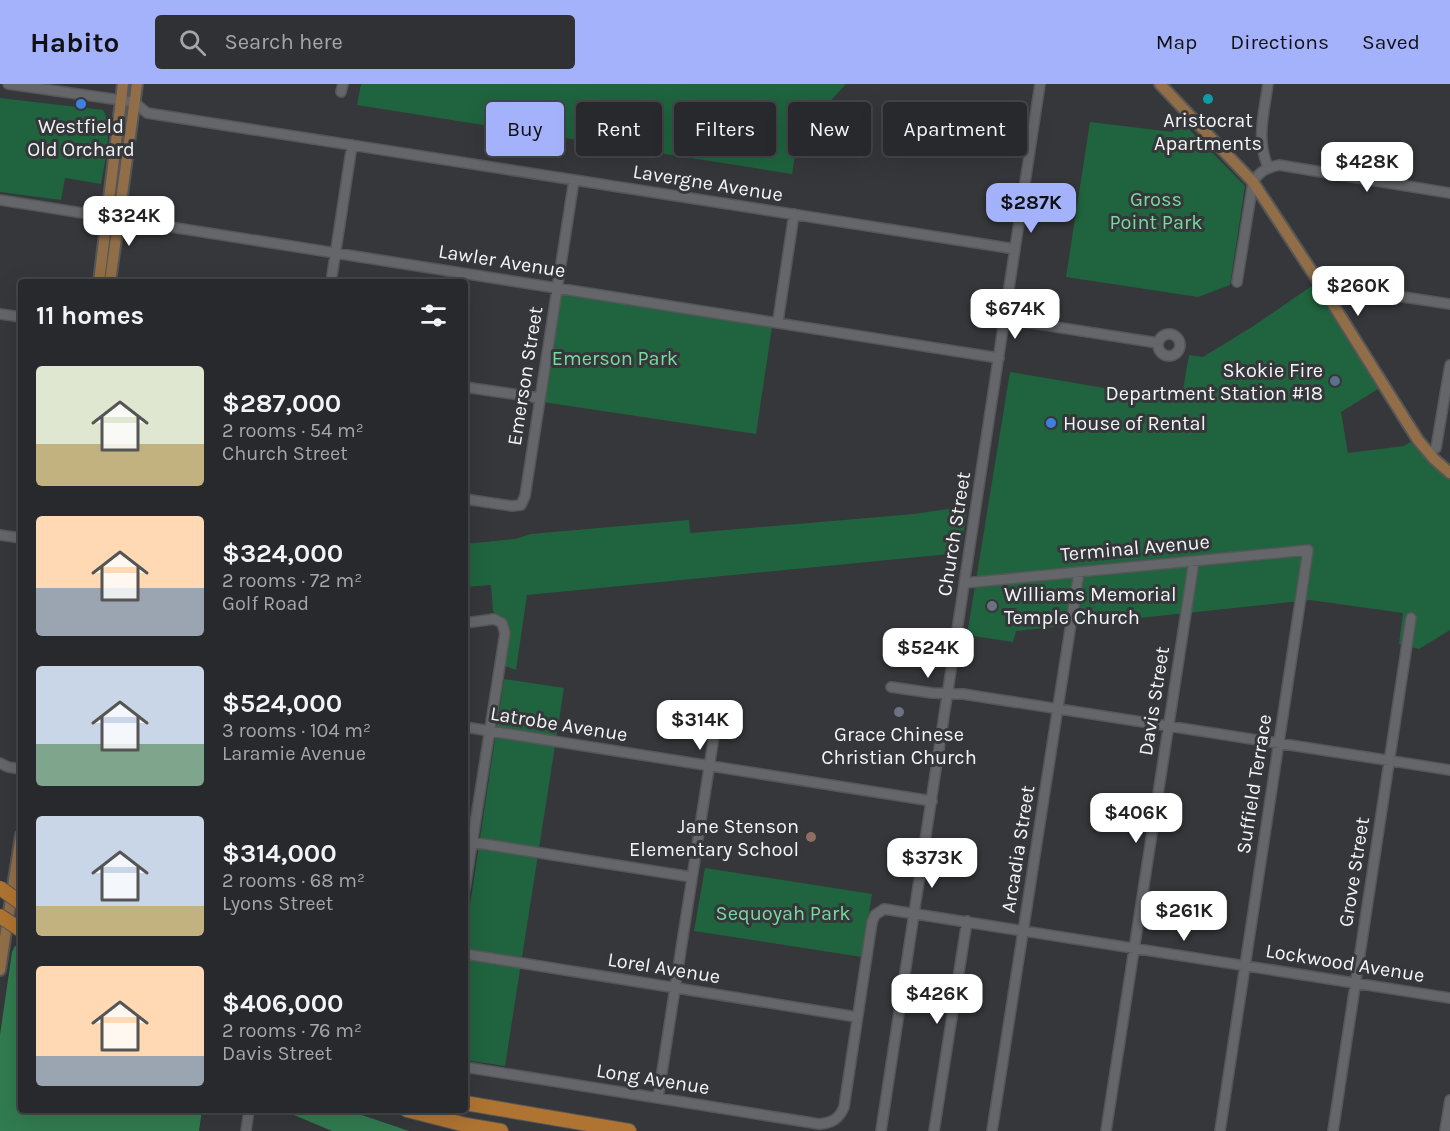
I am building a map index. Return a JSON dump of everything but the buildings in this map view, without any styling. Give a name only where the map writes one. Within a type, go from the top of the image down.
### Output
[{"type":"highway","points":[[0,888],[18,901]]},
{"type":"highway","points":[[0,916],[18,928]]},
{"type":"highway","points":[[468,1104],[629,1131]]},
{"type":"highway","points":[[419,1113],[501,1131]]},
{"type":"main road","points":[[110,279],[120,100],[123,84]]},
{"type":"main road","points":[[100,279],[132,123],[137,84]]},
{"type":"main road","points":[[1160,84],[1253,182],[1418,440],[1450,473]]},
{"type":"main road","points":[[0,970],[18,854]]},
{"type":"street","points":[[8,84],[134,102],[147,113],[132,123]]},
{"type":"street","name":"Church Street","points":[[881,1131],[1040,84]]},
{"type":"street","points":[[1268,84],[1260,135],[1263,156],[1268,167]]},
{"type":"street","name":"Lavergne Avenue","points":[[147,113],[1015,249]]},
{"type":"street","points":[[1027,130],[1033,131]]},
{"type":"street","points":[[331,279],[352,145]]},
{"type":"street","points":[[1237,282],[1253,182],[1259,172],[1268,167],[1279,165],[1450,193]]},
{"type":"street","points":[[1253,182],[1270,172],[1289,168]]},
{"type":"street","name":"Emerson Street","points":[[468,499],[512,506],[521,505],[525,496],[574,180]]},
{"type":"street","name":"Lawler Avenue","points":[[0,200],[335,254],[778,321],[999,358]]},
{"type":"street","points":[[778,321],[794,214]]},
{"type":"street","points":[[1324,290],[1331,286],[1450,304]]},
{"type":"street","points":[[0,314],[18,317]]},
{"type":"street","points":[[1005,319],[1158,344]]},
{"type":"street","points":[[1428,452],[1436,448],[1450,365]]},
{"type":"street","points":[[468,387],[540,398]]},
{"type":"street","points":[[0,535],[18,538]]},
{"type":"street","name":"Terminal Avenue","points":[[965,583],[1308,550]]},
{"type":"street","name":"Suffield Terrace","points":[[1220,1131],[1308,550]]},
{"type":"street","name":"Davis Street","points":[[1106,1131],[1194,561]]},
{"type":"street","name":"Arcadia Street","points":[[992,1131],[1079,572]]},
{"type":"street","name":"Grove Street","points":[[1333,1131],[1411,618]]},
{"type":"street","points":[[468,622],[494,619],[502,623],[505,633],[469,841],[692,877]]},
{"type":"street","points":[[891,687],[932,693],[963,694],[1058,708],[1450,770]]},
{"type":"street","points":[[658,1098],[718,710]]},
{"type":"street","name":"Latrobe Avenue","points":[[468,728],[932,801]]},
{"type":"street","points":[[0,763],[18,769]]},
{"type":"street","name":"Lockwood Avenue","points":[[834,1120],[841,1115],[844,1107],[872,922],[875,915],[884,909],[915,912],[1450,998]]},
{"type":"street","points":[[934,1131],[967,921]]},
{"type":"street","name":"Lorel Avenue","points":[[468,954],[857,1017]]},
{"type":"street","name":"Long Avenue","points":[[468,1067],[819,1124],[827,1124],[834,1120]]},
{"type":"street","points":[[1445,1131],[1450,1100]]},
{"type":"street","points":[[246,1131],[249,1113]]},
{"type":"green space","points":[[361,84],[846,84],[829,102],[788,102],[788,156],[795,156],[792,174],[679,156],[776,156],[776,102],[674,102],[674,155],[662,153],[662,102],[576,102],[576,140],[564,138],[564,102],[486,102],[486,125],[357,105]]},
{"type":"green space","points":[[0,98],[103,110],[108,126],[108,136],[101,184],[65,178],[61,200],[0,192]]},
{"type":"green space","name":"Gross Point Park","points":[[1176,116],[1245,186],[1230,285],[1198,297],[1066,277],[1090,122],[1173,132]]},
{"type":"green space","points":[[1313,285],[1378,389],[1341,412],[1348,453],[1404,446],[1410,442],[1450,480],[1450,630],[1419,649],[1399,644],[1403,613],[1310,600],[1016,631],[1013,642],[967,635],[1010,372],[1181,401],[1189,355],[1203,357]]},
{"type":"green space","name":"Emerson Park","points":[[561,294],[772,327],[756,434],[543,402]]},
{"type":"green space","points":[[968,506],[960,553],[527,595],[516,670],[502,665],[508,626],[493,611],[491,585],[468,587],[468,544],[515,539],[531,534],[689,520],[690,533],[914,514]]},
{"type":"green space","points":[[504,679],[564,688],[505,1066],[468,1060],[468,918]]},
{"type":"green space","name":"Sequoyah Park","points":[[705,868],[872,894],[862,957],[694,931]]},
{"type":"green space","points":[[15,946],[18,947],[18,1113],[202,1113],[199,1131],[0,1131],[0,1035],[12,952]]},
{"type":"green space","points":[[289,1113],[356,1113],[409,1131],[332,1131]]},
{"type":"place","name":"Aristocrat Apartments","points":[[1208,99]]},
{"type":"place","name":"Westfield Old Orchard","points":[[81,104]]},
{"type":"place","name":"Skokie Fire Department Station #18","points":[[1335,381]]},
{"type":"place","name":"House of Rental","points":[[1051,423]]},
{"type":"place","name":"Williams Memorial Temple Church","points":[[992,606]]},
{"type":"place","name":"Grace Chinese Christian Church","points":[[899,712]]},
{"type":"place","name":"Jane Stenson Elementary School","points":[[811,837]]}]
